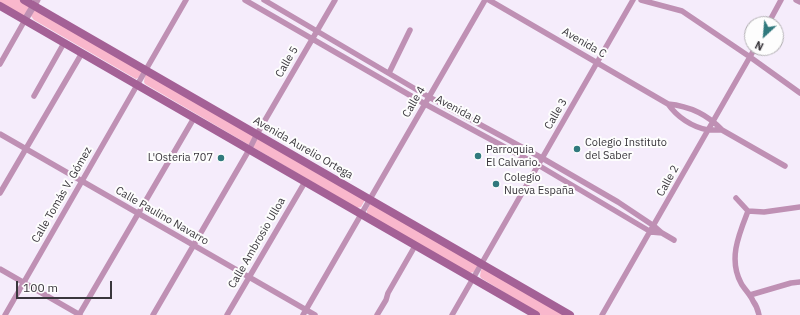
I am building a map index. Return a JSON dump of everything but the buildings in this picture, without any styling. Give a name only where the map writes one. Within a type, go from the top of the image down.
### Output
[{"type":"main road","name":"Avenida Aurelio Ortega","points":[[24,0],[35,3],[146,70],[570,315]]},
{"type":"main road","points":[[0,6],[361,214],[531,314]]},
{"type":"street","name":"Calle Tomás V. Gómez","points":[[5,315],[186,0]]},
{"type":"street","name":"Avenida B","points":[[245,0],[425,104],[538,165],[651,232],[662,233]]},
{"type":"street","name":"Avenida B","points":[[264,0],[429,97],[542,158],[618,202],[674,240]]},
{"type":"street","name":"Calle 5","points":[[152,315],[335,0]]},
{"type":"street","name":"Calle 4","points":[[304,312],[485,0]]},
{"type":"street","name":"Avenida C","points":[[489,0],[668,104],[679,117],[708,130],[722,130]]},
{"type":"street","name":"Calle 3","points":[[452,315],[632,0]]},
{"type":"street","points":[[641,0],[682,11],[800,93]]},
{"type":"street","points":[[772,16],[781,0]]},
{"type":"street","points":[[796,0],[800,2]]},
{"type":"street","points":[[0,64],[35,3]]},
{"type":"street","points":[[389,73],[410,30]]},
{"type":"street","points":[[34,96],[64,43]]},
{"type":"street","points":[[0,193],[82,53]]},
{"type":"street","points":[[356,64],[360,57]]},
{"type":"street","name":"Calle 2","points":[[602,315],[651,232],[750,57]]},
{"type":"street","name":"Avenida C","points":[[668,104],[685,106],[713,121],[722,130],[785,166]]},
{"type":"street","points":[[0,269],[79,315],[194,118]]},
{"type":"street","name":"Calle Paulino Navarro","points":[[0,134],[249,277],[304,312],[315,315]]},
{"type":"street","name":"Calle Ambrosio Ulloa","points":[[227,315],[304,182]]},
{"type":"street","points":[[736,198],[748,211],[764,212],[800,207]]},
{"type":"street","points":[[748,211],[734,257],[735,269],[741,283],[754,302],[759,315]]},
{"type":"street","points":[[377,315],[415,246]]},
{"type":"street","points":[[750,295],[791,282],[800,282]]},
{"type":"shaded area","points":[[0,0],[23,0],[33,5],[29,15],[22,16],[0,4]]},
{"type":"shaded area","points":[[35,9],[142,69],[141,76],[136,79],[34,20],[31,16]]},
{"type":"shaded area","points":[[150,73],[365,200],[361,207],[357,208],[145,84],[145,75]]},
{"type":"shaded area","points":[[372,201],[480,263],[477,269],[469,273],[367,214],[367,210]]},
{"type":"shaded area","points":[[485,267],[569,315],[541,315],[481,278],[481,270]]},
{"type":"place","name":"Colegio Instituto del Saber","points":[[577,149]]},
{"type":"place","name":"Parroquia El Calvario.","points":[[478,156]]},
{"type":"place","name":"L'Osteria 707","points":[[221,158]]},
{"type":"place","name":"Colegio Nueva España","points":[[496,184]]}]
